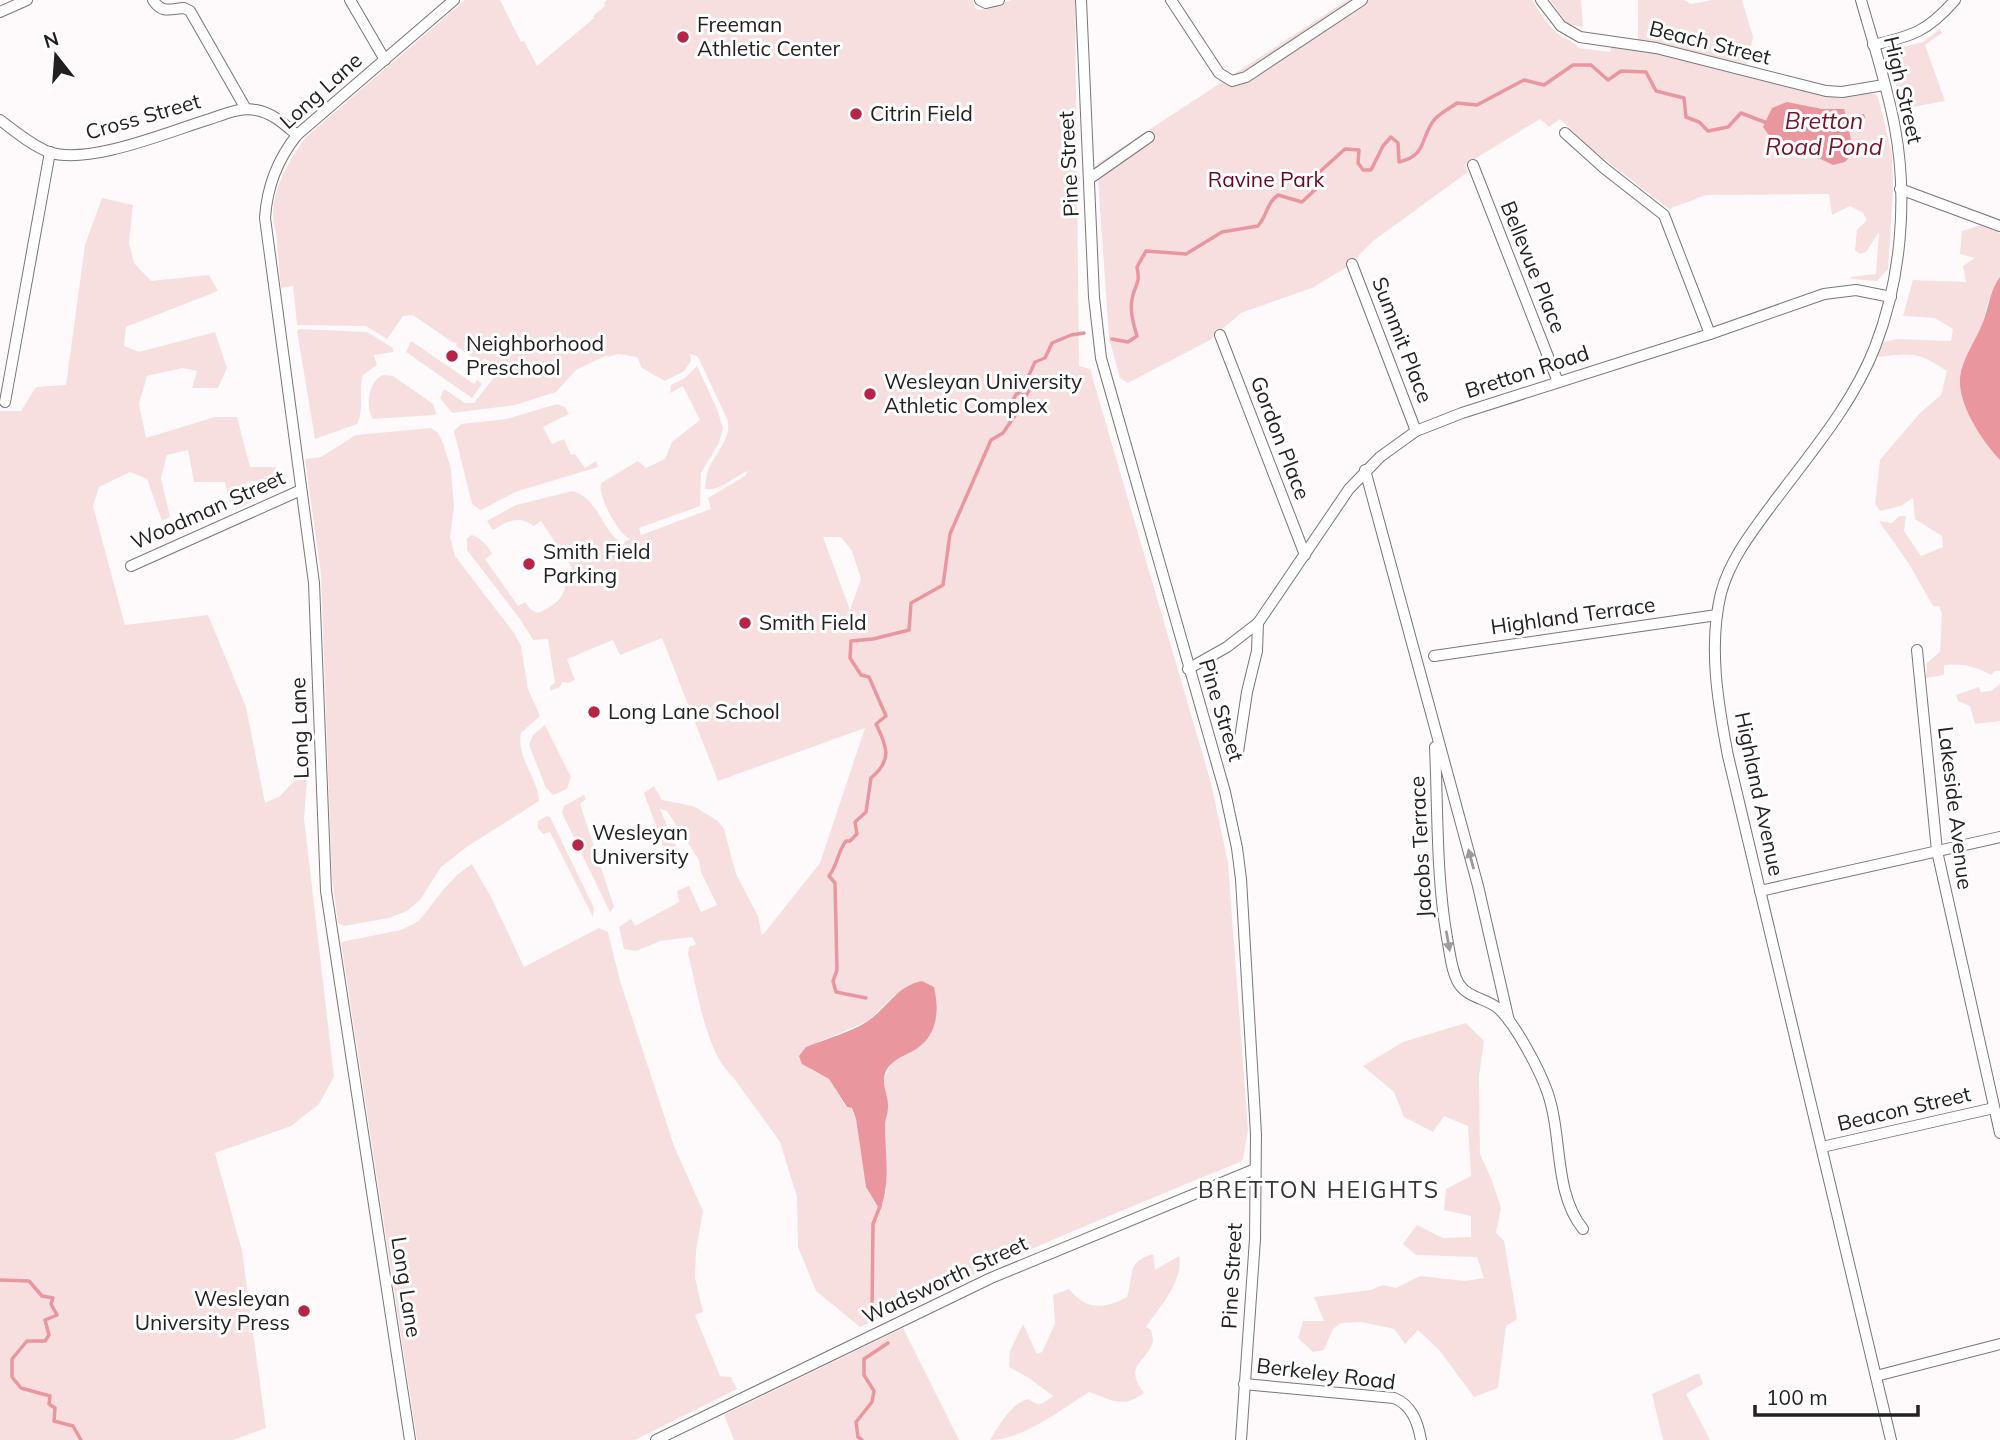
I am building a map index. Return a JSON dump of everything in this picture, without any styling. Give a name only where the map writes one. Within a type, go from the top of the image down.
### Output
[{"type":"street","points":[[0,12],[27,0]]},
{"type":"street","points":[[153,0],[161,9],[168,11],[184,8],[190,11],[246,109],[270,115],[297,135]]},
{"type":"street","points":[[350,0],[385,60],[454,0]]},
{"type":"street","points":[[980,0],[986,3],[999,0]]},
{"type":"street","name":"Pine Street","points":[[1081,0],[1095,308],[1101,358],[1225,792],[1237,848],[1255,1112],[1255,1239],[1241,1440]]},
{"type":"street","points":[[1171,0],[1219,73],[1233,81],[1246,77],[1355,2]]},
{"type":"street","name":"Beach Street","points":[[1541,0],[1561,26],[1580,37],[1656,48],[1826,91],[1842,92],[1884,85]]},
{"type":"street","name":"High Street","points":[[1861,0],[1898,147],[1900,190]]},
{"type":"street","points":[[1873,45],[1918,33],[1932,24],[1955,0]]},
{"type":"street","name":"Long Lane","points":[[385,60],[297,135],[285,150],[273,177],[265,219],[316,614],[326,891],[410,1440]]},
{"type":"street","name":"Cross Street","points":[[0,120],[50,152],[66,156],[99,152],[246,109]]},
{"type":"street","points":[[1565,133],[1664,215],[1710,334]]},
{"type":"street","points":[[1089,179],[1149,137]]},
{"type":"street","points":[[5,402],[50,152]]},
{"type":"street","name":"Bellevue Place","points":[[1473,165],[1558,382]]},
{"type":"street","points":[[1900,190],[2000,226]]},
{"type":"street","name":"Highland Avenue","points":[[1891,1440],[1760,891],[1722,723],[1716,668],[1717,615],[1725,583],[1739,551],[1831,424],[1857,384],[1874,349],[1891,297],[1896,268],[1900,190]]},
{"type":"street","name":"Summit Place","points":[[1352,264],[1416,431]]},
{"type":"street","name":"Bretton Road","points":[[1188,668],[1227,647],[1258,623],[1334,510],[1365,470],[1416,431],[1462,413],[1840,290],[1856,290],[1891,297]]},
{"type":"street","name":"Gordon Place","points":[[1220,335],[1305,555]]},
{"type":"street","name":"Jacobs Terrace","points":[[1365,470],[1478,886],[1509,1021]]},
{"type":"street","name":"Woodman Street","points":[[131,566],[302,490]]},
{"type":"street","name":"Highland Terrace","points":[[1434,656],[1717,615]]},
{"type":"street","points":[[1238,752],[1247,692],[1257,651],[1258,623]]},
{"type":"street","name":"Lakeside Avenue","points":[[1917,650],[1937,851],[2000,1133]]},
{"type":"street","name":"Jacobs Terrace","points":[[1433,726],[1439,885],[1454,972],[1464,990],[1492,1004],[1509,1021],[1541,1076],[1552,1109],[1567,1198],[1575,1219],[1583,1229]]},
{"type":"street","points":[[1760,891],[2000,836]]},
{"type":"street","name":"Beacon Street","points":[[1822,1147],[1994,1108]]},
{"type":"street","name":"Wadsworth Street","points":[[656,1440],[990,1278],[1255,1169]]},
{"type":"street","points":[[1876,1376],[2000,1344]]},
{"type":"street","name":"Berkeley Road","points":[[1244,1384],[1394,1398],[1412,1412],[1421,1440]]},
{"type":"green space","points":[[465,0],[500,0],[521,42],[524,41],[537,66],[594,18],[607,0],[973,0],[975,8],[980,10],[1012,0],[1075,0],[1079,366],[1090,369],[1211,783],[1228,863],[1248,1130],[1243,1159],[1240,1162],[954,1283],[860,1327],[816,1291],[798,1247],[797,1197],[780,1142],[723,1066],[709,1037],[688,954],[689,947],[696,944],[692,937],[660,941],[636,951],[624,949],[619,927],[631,919],[635,926],[679,902],[677,891],[689,886],[701,912],[717,905],[701,872],[699,860],[667,811],[660,809],[679,853],[667,856],[644,793],[654,786],[662,800],[693,806],[718,821],[724,829],[736,874],[758,916],[762,936],[820,863],[865,728],[718,781],[662,638],[620,655],[613,640],[567,659],[575,680],[562,682],[560,687],[550,691],[550,686],[555,683],[548,639],[533,640],[467,550],[467,539],[471,535],[474,536],[489,548],[492,554],[485,559],[518,606],[525,602],[531,610],[538,613],[560,598],[565,588],[565,574],[572,568],[541,521],[534,526],[513,520],[493,530],[487,521],[516,505],[573,491],[589,501],[611,533],[625,545],[624,542],[630,539],[620,530],[610,514],[602,496],[601,483],[638,461],[646,468],[665,459],[672,442],[700,420],[683,386],[670,393],[671,385],[685,378],[697,366],[723,428],[719,443],[701,473],[700,506],[639,528],[641,535],[711,509],[708,498],[745,476],[748,471],[722,486],[705,489],[709,468],[726,438],[728,421],[699,359],[690,354],[691,361],[684,371],[665,381],[642,368],[637,357],[607,355],[576,370],[556,392],[515,405],[452,413],[440,398],[444,389],[465,403],[474,403],[498,370],[484,358],[481,363],[456,346],[457,343],[413,315],[403,316],[387,339],[366,326],[297,325],[293,286],[281,288],[273,220],[280,182],[306,137]],"holes":[[[823,537],[841,537],[852,551],[861,579],[850,610]],[[895,994],[901,1056],[891,1063],[883,1082],[888,1108],[885,1120],[886,1196],[866,1187],[856,1119],[829,1079],[810,1069],[806,1047],[868,1021]]]},
{"type":"green space","name":"Ravine Park","points":[[1347,0],[1532,0],[1552,28],[1578,48],[1610,52],[1611,48],[1617,47],[1664,55],[1824,96],[1841,98],[1875,94],[1892,154],[1893,192],[1888,269],[1877,281],[1850,277],[1876,274],[1879,232],[1866,252],[1860,254],[1855,250],[1857,230],[1867,220],[1863,213],[1850,206],[1832,215],[1829,194],[1706,195],[1669,209],[1590,148],[1560,119],[1549,127],[1540,119],[1465,165],[1468,172],[1373,241],[1347,267],[1312,288],[1241,313],[1210,340],[1128,383],[1120,378],[1109,338],[1097,164]]},
{"type":"green space","points":[[1550,0],[1581,0],[1583,27],[1568,24]]},
{"type":"green space","points":[[1638,0],[1684,0],[1691,4],[1712,0],[1742,0],[1753,37],[1747,65],[1638,40]]},
{"type":"green space","points":[[1940,29],[1942,33],[1925,45],[1945,101],[1902,109],[1890,60],[1903,47],[1923,42]]},
{"type":"green space","points":[[102,198],[133,205],[129,243],[134,263],[151,281],[209,275],[218,291],[126,327],[124,346],[139,352],[215,332],[227,368],[218,388],[192,388],[197,371],[182,368],[147,376],[139,404],[146,438],[215,417],[237,417],[250,467],[276,467],[274,479],[246,482],[252,502],[236,509],[229,501],[225,482],[194,482],[188,450],[167,455],[161,478],[170,517],[162,521],[147,479],[130,472],[99,487],[93,506],[125,625],[208,615],[246,707],[265,803],[280,796],[296,779],[307,780],[304,818],[334,1077],[319,1104],[291,1126],[215,1153],[242,1251],[266,1428],[233,1440],[0,1440],[0,411],[21,411],[36,387],[66,385],[85,245]]},
{"type":"green space","points":[[1981,225],[2000,233],[2000,277],[1988,302],[1983,321],[1973,424],[2000,460],[2000,671],[1991,675],[1969,666],[1944,665],[1944,675],[1926,678],[1927,663],[1940,652],[1942,613],[1939,606],[1933,606],[1909,564],[1879,521],[1892,523],[1899,516],[1906,516],[1904,531],[1921,556],[1943,547],[1942,536],[1915,519],[1913,498],[1901,506],[1880,511],[1875,504],[1880,460],[1920,413],[1941,395],[1947,371],[1914,355],[1877,357],[1884,342],[1897,339],[1951,341],[1953,329],[1935,318],[1903,316],[1913,280],[1966,282],[1963,266],[1975,258],[1960,254],[1962,231]]},
{"type":"green space","points":[[297,331],[367,332],[393,348],[393,352],[374,355],[377,365],[363,375],[361,413],[357,424],[315,439]]},
{"type":"green space","points":[[411,341],[474,384],[477,380],[482,384],[472,398],[406,352]]},
{"type":"green space","points":[[383,375],[393,376],[433,404],[436,413],[373,419],[369,408],[369,395],[374,383]]},
{"type":"green space","points":[[557,404],[565,407],[569,414],[543,427],[552,444],[564,439],[571,455],[575,454],[585,468],[596,461],[598,467],[515,492],[481,510],[472,504],[454,431],[461,424],[506,419]]},
{"type":"green space","points":[[431,428],[438,433],[443,443],[451,469],[454,507],[450,537],[455,556],[521,646],[528,689],[540,716],[521,733],[520,742],[539,801],[468,846],[441,867],[420,900],[407,911],[389,918],[344,926],[338,923],[332,878],[321,574],[305,459],[321,457],[356,435]]},
{"type":"green space","points":[[2000,684],[2000,721],[1975,724],[1970,706],[1958,701],[1956,695],[1979,687],[1981,692],[1991,691]]},
{"type":"green space","points":[[545,725],[571,777],[567,789],[553,795],[546,788],[529,745],[533,735]]},
{"type":"green space","points":[[584,795],[586,799],[580,804],[614,907],[610,912],[562,813],[564,806]]},
{"type":"green space","points":[[550,817],[594,908],[593,917],[550,832],[543,834],[538,828],[538,821]]},
{"type":"green space","points":[[472,864],[524,967],[599,928],[608,932],[620,981],[674,1146],[703,1211],[696,1251],[695,1278],[703,1312],[695,1315],[720,1376],[731,1377],[737,1389],[635,1440],[417,1440],[341,942],[401,930],[419,921],[443,890]]},
{"type":"green space","points":[[1466,1023],[1484,1041],[1479,1076],[1480,1154],[1501,1208],[1496,1233],[1504,1241],[1517,1319],[1506,1326],[1498,1388],[1474,1397],[1440,1351],[1418,1330],[1405,1344],[1394,1329],[1361,1322],[1341,1323],[1333,1329],[1324,1350],[1313,1352],[1298,1338],[1303,1321],[1324,1321],[1314,1297],[1371,1290],[1383,1285],[1396,1288],[1420,1276],[1465,1281],[1484,1278],[1477,1257],[1416,1255],[1403,1244],[1417,1225],[1443,1238],[1471,1237],[1471,1216],[1444,1210],[1446,1189],[1471,1176],[1468,1126],[1444,1116],[1433,1132],[1404,1117],[1394,1092],[1363,1066],[1403,1042]]},
{"type":"green space","points":[[1153,1254],[1155,1270],[1179,1256],[1180,1265],[1169,1294],[1146,1327],[1151,1330],[1153,1341],[1138,1364],[1135,1376],[1144,1393],[1130,1401],[1117,1402],[1089,1392],[1029,1429],[1003,1439],[990,1440],[1015,1406],[1028,1399],[1041,1404],[1053,1396],[1009,1367],[1010,1351],[1023,1324],[1037,1354],[1042,1352],[1055,1324],[1053,1295],[1069,1289],[1082,1301],[1096,1306],[1119,1301],[1127,1297],[1135,1265],[1144,1257]]},
{"type":"green space","points":[[903,1328],[959,1440],[734,1440],[724,1415]]},
{"type":"green space","points":[[1699,1373],[1703,1384],[1686,1394],[1710,1440],[1663,1440],[1652,1394]]},
{"type":"water","name":"Bretton Road Pond","points":[[1787,102],[1822,109],[1844,109],[1846,117],[1864,114],[1865,118],[1861,124],[1852,121],[1848,123],[1853,153],[1845,162],[1833,165],[1768,134],[1763,127],[1772,108]]},
{"type":"water","points":[[2000,277],[2000,460],[1979,433],[1967,411],[1960,378],[1963,363],[1980,329]]},
{"type":"water","points":[[922,981],[934,987],[937,1006],[931,1033],[920,1047],[893,1062],[884,1076],[888,1103],[885,1124],[886,1179],[880,1210],[866,1187],[852,1108],[847,1107],[829,1079],[802,1064],[799,1056],[806,1047],[862,1025],[899,992]]},
{"type":"waterway","points":[[1112,339],[1128,342],[1137,336],[1131,305],[1138,279],[1137,267],[1146,251],[1186,254],[1222,232],[1258,226],[1278,195],[1302,202],[1318,187],[1315,176],[1345,149],[1359,150],[1358,163],[1363,170],[1371,170],[1383,146],[1391,137],[1398,143],[1399,162],[1408,159],[1419,151],[1434,120],[1445,111],[1457,103],[1477,105],[1524,80],[1544,85],[1573,65],[1591,65],[1608,80],[1621,71],[1646,72],[1656,91],[1684,98],[1686,117],[1699,122],[1708,131],[1728,127],[1741,113],[1767,123]]},
{"type":"waterway","points":[[866,998],[836,992],[833,981],[837,970],[835,883],[829,876],[846,841],[850,841],[857,834],[855,822],[866,812],[871,778],[883,765],[886,753],[876,724],[886,716],[869,677],[861,675],[850,658],[851,641],[873,639],[909,630],[911,603],[943,585],[950,534],[991,440],[1003,433],[1016,414],[1014,398],[1017,393],[1026,396],[1032,385],[1029,375],[1035,362],[1045,358],[1052,343],[1084,333]]},
{"type":"waterway","points":[[872,1311],[873,1224],[880,1206]]},
{"type":"waterway","points":[[0,1280],[29,1281],[42,1296],[53,1298],[51,1304],[57,1315],[45,1320],[49,1335],[45,1341],[27,1341],[12,1359],[12,1377],[21,1388],[50,1396],[49,1404],[55,1408],[54,1421],[73,1426],[81,1440]]},
{"type":"waterway","points":[[862,1440],[858,1437],[856,1422],[872,1402],[874,1391],[864,1375],[864,1359],[888,1343]]},
{"type":"place","name":"Freeman Athletic Center","points":[[683,37]]},
{"type":"place","name":"Citrin Field","points":[[856,114]]},
{"type":"place","name":"Neighborhood Preschool","points":[[452,356]]},
{"type":"place","name":"Wesleyan University Athletic Complex","points":[[870,394]]},
{"type":"place","name":"Smith Field Parking","points":[[529,564]]},
{"type":"place","name":"Smith Field","points":[[745,623]]},
{"type":"place","name":"Long Lane School","points":[[594,712]]},
{"type":"place","name":"Wesleyan University","points":[[578,845]]},
{"type":"place","name":"Wesleyan University Press","points":[[304,1311]]},
{"type":"district","name":"BRETTON HEIGHTS","points":[[1319,1190]]}]
